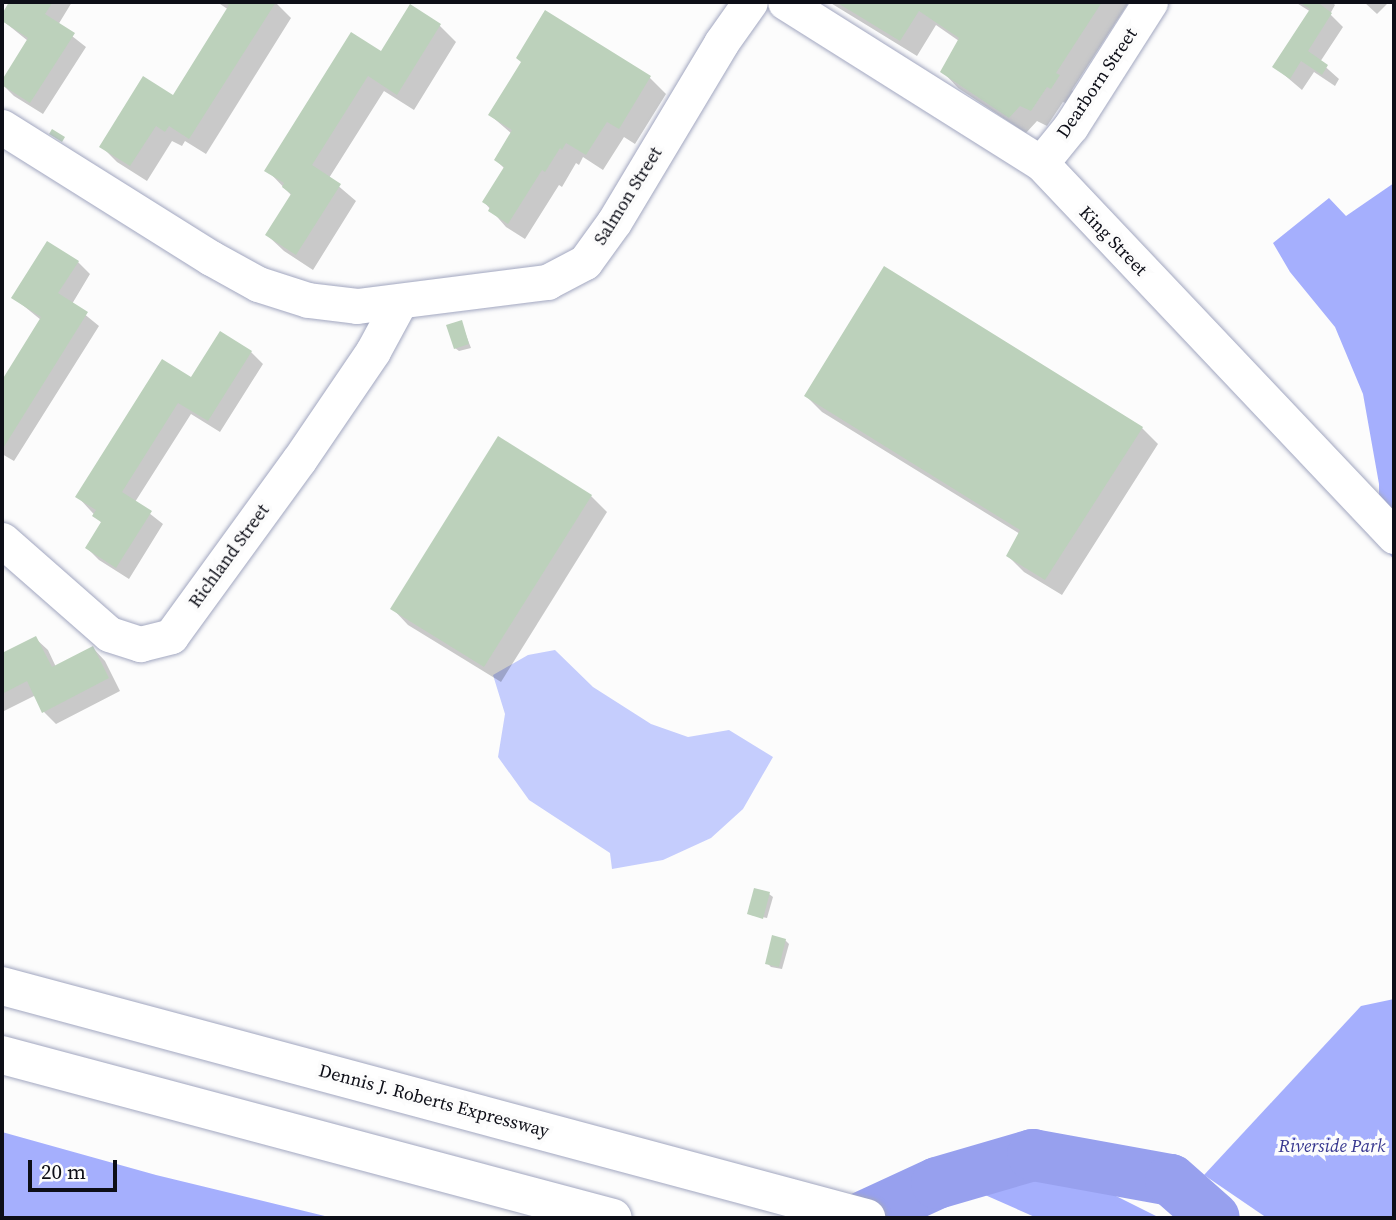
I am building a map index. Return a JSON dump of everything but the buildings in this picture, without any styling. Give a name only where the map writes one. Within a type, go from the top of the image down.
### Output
[{"type":"highway","name":"Dennis J. Roberts Expressway","points":[[2,986],[866,1218]]},
{"type":"highway","points":[[2,1055],[613,1218]]},
{"type":"street","name":"Salmon Street","points":[[2,127],[258,284],[308,300],[356,306],[399,303],[436,294],[547,282],[584,262],[614,222],[721,43],[750,2]]},
{"type":"street","name":"King Street","points":[[785,2],[1041,163],[1394,536]]},
{"type":"street","name":"Dearborn Street","points":[[1041,163],[1071,126],[1150,2]]},
{"type":"street","name":"Richland Street","points":[[2,540],[109,634],[140,644],[171,636],[314,438],[373,351],[399,303]]},
{"type":"shaded area","points":[[555,650],[593,687],[651,724],[688,737],[729,730],[773,757],[743,809],[711,838],[663,860],[612,869],[610,853],[529,800],[498,757],[505,714],[493,675],[528,655]]},
{"type":"green space","points":[[1394,183],[1394,560],[1376,536],[1379,533],[1379,484],[1363,394],[1335,327],[1290,272],[1273,243],[1329,198],[1346,216]]},
{"type":"green space","name":"Riverside Park","points":[[1394,999],[1394,1218],[1267,1218],[1204,1175],[1361,1006]]},
{"type":"green space","points":[[2,1132],[156,1175],[333,1218],[2,1218]]},
{"type":"green space","points":[[1041,1177],[1094,1185],[1160,1218],[1037,1218],[976,1191],[1005,1182]]},
{"type":"waterway","points":[[861,1218],[937,1183],[1033,1155],[1171,1180],[1214,1218]]}]
